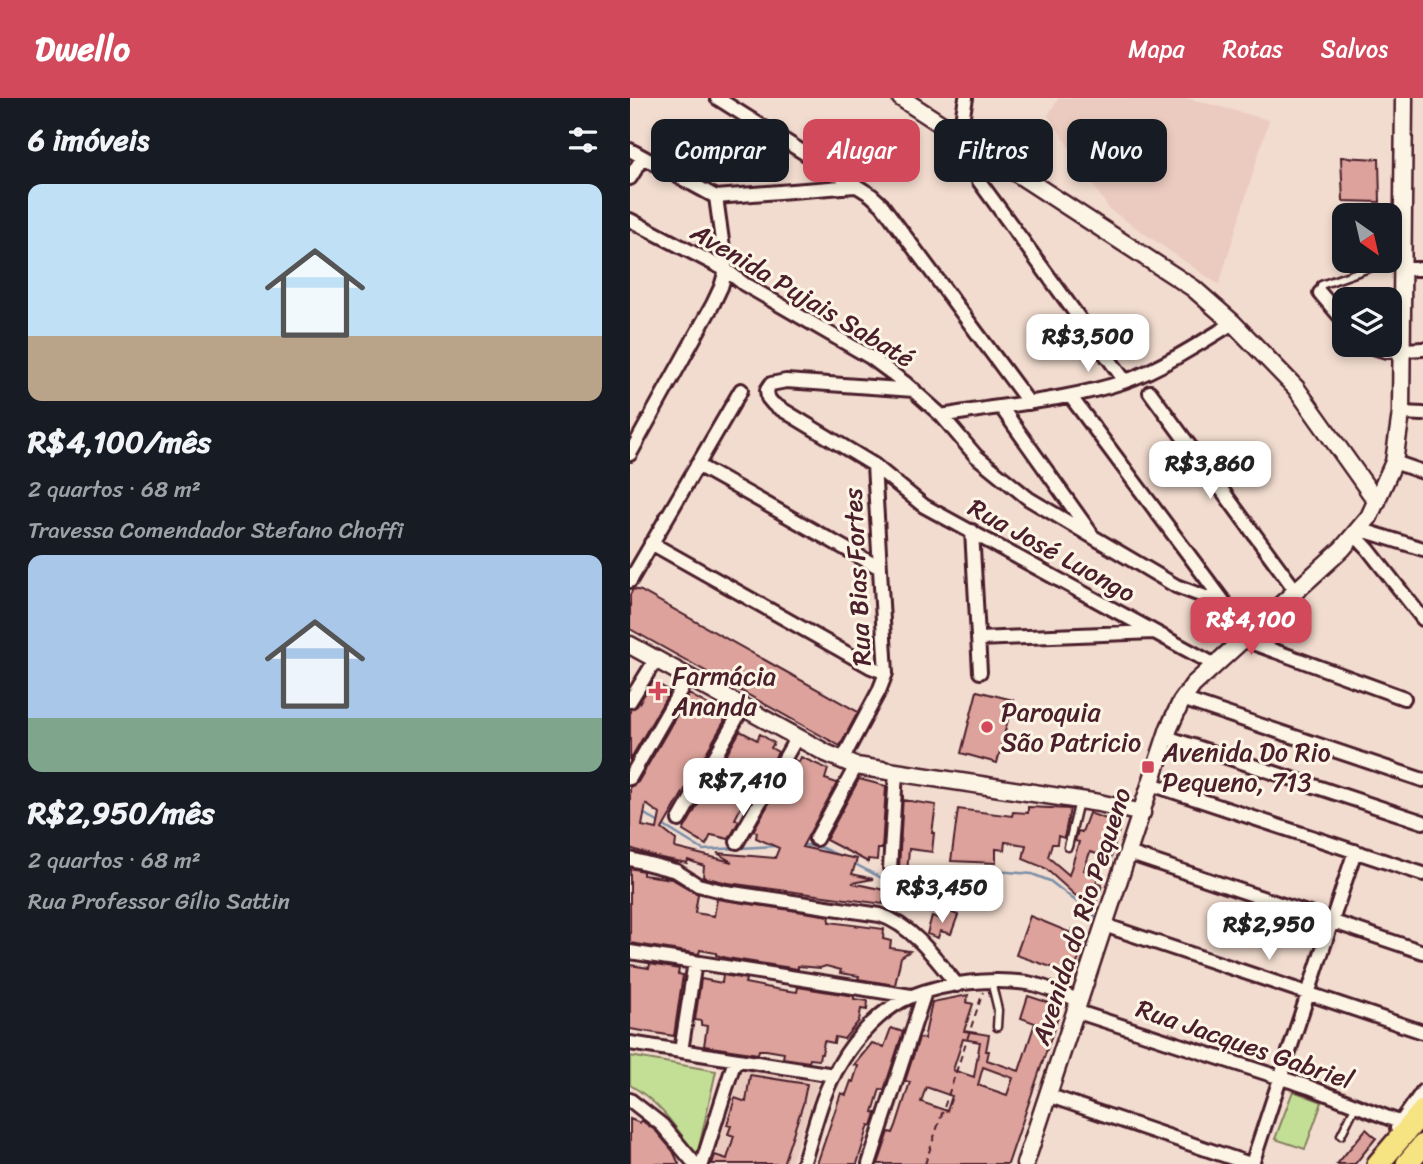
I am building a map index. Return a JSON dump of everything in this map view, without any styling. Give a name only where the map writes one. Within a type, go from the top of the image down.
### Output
[{"type":"highway","points":[[1383,1158],[1423,1111]]},
{"type":"highway","points":[[1407,1164],[1423,1145]]},
{"type":"main road","points":[[901,98],[934,120]]},
{"type":"main road","name":"Avenida do Rio Pequeno","points":[[1025,1164],[1166,737],[1182,699],[1193,685],[1357,532],[1377,502],[1394,462],[1401,413],[1403,349],[1404,98]]},
{"type":"main road","points":[[1030,182],[1193,288],[1233,323],[1296,388],[1377,502]]},
{"type":"main road","points":[[630,645],[849,763],[896,773],[1079,800],[1142,813]]},
{"type":"street","points":[[718,98],[871,195],[894,219],[1029,403]]},
{"type":"street","points":[[962,119],[966,98]]},
{"type":"street","points":[[630,150],[716,197],[855,186]]},
{"type":"street","points":[[630,178],[643,157]]},
{"type":"street","points":[[980,182],[1125,381]]},
{"type":"street","points":[[630,453],[722,287],[726,270],[716,197]]},
{"type":"street","name":"Avenida Pujais Sabaté","points":[[630,220],[726,270],[744,284],[870,357],[914,390],[942,416],[976,456],[1006,483],[1176,586],[1227,605],[1255,628]]},
{"type":"street","points":[[1402,265],[1423,269]]},
{"type":"street","points":[[1320,293],[1332,307]]},
{"type":"street","points":[[942,416],[1071,397],[1125,381],[1178,356],[1233,323]]},
{"type":"street","points":[[1403,349],[1423,349]]},
{"type":"street","name":"Rua José Luongo","points":[[914,390],[786,381],[772,384],[766,390],[773,404],[874,465],[924,506],[1215,665]]},
{"type":"street","points":[[630,581],[741,390]]},
{"type":"street","points":[[1150,392],[1296,591]]},
{"type":"street","points":[[1071,397],[1227,605]]},
{"type":"street","points":[[1001,407],[1093,536]]},
{"type":"street","points":[[1401,413],[1423,414]]},
{"type":"street","points":[[1394,462],[1423,472]]},
{"type":"street","points":[[697,465],[880,568]]},
{"type":"street","name":"Rua Bias Fortes","points":[[816,839],[886,673],[874,465]]},
{"type":"street","points":[[972,531],[980,672]]},
{"type":"street","points":[[1357,532],[1423,550]]},
{"type":"street","points":[[1357,532],[1423,619]]},
{"type":"street","points":[[651,543],[886,673]]},
{"type":"street","points":[[978,639],[1154,632]]},
{"type":"street","points":[[1242,639],[1404,698]]},
{"type":"street","points":[[630,701],[656,659]]},
{"type":"street","points":[[630,778],[688,677]]},
{"type":"street","points":[[1182,699],[1423,780]]},
{"type":"street","points":[[679,820],[743,707]]},
{"type":"street","points":[[737,842],[797,737]]},
{"type":"street","points":[[1166,737],[1423,822]]},
{"type":"street","points":[[890,868],[896,773]]},
{"type":"street","points":[[1151,784],[1423,874]]},
{"type":"street","points":[[1047,1095],[1251,1164],[1355,851]]},
{"type":"street","points":[[1128,853],[1423,952]]},
{"type":"street","points":[[630,859],[676,871],[698,885],[726,892],[893,919],[930,954],[957,985]]},
{"type":"street","points":[[1104,925],[1423,1031]]},
{"type":"street","points":[[630,952],[911,996]]},
{"type":"street","points":[[681,1051],[695,962]]},
{"type":"street","name":"Rua Jacques Gabriel","points":[[911,996],[957,985],[989,981],[1030,984],[1077,1005],[1399,1122]]},
{"type":"street","points":[[869,1164],[925,992]]},
{"type":"street","points":[[803,1164],[834,1075],[858,1038],[890,1009],[911,996]]},
{"type":"street","points":[[630,1043],[834,1075]]},
{"type":"street","points":[[702,1164],[735,1060]]},
{"type":"street","points":[[1383,1158],[1399,1122],[1423,1091]]},
{"type":"street","points":[[630,1100],[662,1125],[695,1164]]},
{"type":"lane","points":[[1320,293],[1321,285],[1355,273]]},
{"type":"lane","points":[[1068,847],[1079,800]]},
{"type":"lane","points":[[989,981],[998,1010],[997,1027]]},
{"type":"lane","points":[[1341,1135],[1356,1105]]},
{"type":"path","points":[[925,1164],[989,981]]},
{"type":"shaded area","points":[[1059,98],[1187,98],[1269,120],[1219,285],[1109,209],[1091,182],[1167,182],[1167,119],[1067,119],[1067,144],[1048,115]]},
{"type":"shaded area","points":[[742,1070],[816,1081],[817,1086],[791,1164],[712,1164]]},
{"type":"green space","points":[[630,1056],[716,1071],[697,1156],[659,1108],[630,1085]]},
{"type":"green space","points":[[1293,1091],[1322,1102],[1305,1149],[1275,1139]]},
{"type":"building","points":[[1341,157],[1379,159],[1380,202],[1343,201]]},
{"type":"building","points":[[633,589],[858,712],[840,746],[630,629],[630,595]]},
{"type":"building","points":[[653,681],[670,691],[630,760],[630,710],[637,706]]},
{"type":"building","name":"Paroquia São Patricio","points":[[977,691],[1013,700],[997,763],[961,753]]},
{"type":"building","points":[[689,694],[726,715],[662,829],[676,840],[675,848],[732,862],[717,853],[775,858],[779,848],[756,838],[757,832],[753,831],[794,760],[799,762],[801,757],[828,769],[825,779],[837,783],[802,847],[857,859],[852,874],[873,879],[852,883],[885,890],[883,904],[728,883],[703,877],[704,866],[688,860],[687,863],[656,857],[630,848],[630,787],[638,782]],"holes":[[[646,804],[660,814],[657,829],[642,826]]]},
{"type":"building","points":[[740,731],[757,740],[760,734],[774,743],[771,748],[778,752],[747,808],[742,805],[735,819],[739,821],[729,839],[711,835],[706,845],[683,831]]},
{"type":"building","points":[[859,779],[886,786],[882,849],[878,849],[877,860],[868,859],[868,862],[826,840]]},
{"type":"building","points":[[903,794],[903,800],[936,805],[934,833],[932,852],[909,849],[907,873],[896,875],[899,869]]},
{"type":"building","points":[[1028,807],[1070,809],[1064,838],[1058,836],[1057,844],[1052,844],[1048,857],[1069,875],[1079,842],[1075,841],[1078,831],[1082,832],[1089,813],[1118,823],[1120,827],[1111,858],[1090,852],[1084,870],[1099,874],[1096,883],[1102,885],[1094,909],[1045,868],[1023,859],[1026,845],[1005,842],[1004,850],[996,849],[996,863],[951,861],[958,809],[1012,816],[1013,812],[1028,813]]},
{"type":"building","points":[[630,868],[643,871],[643,875],[672,879],[698,894],[695,913],[714,916],[717,899],[830,916],[829,922],[884,929],[883,939],[891,941],[890,948],[910,951],[901,957],[895,985],[858,979],[859,976],[840,973],[841,970],[826,966],[798,966],[798,969],[727,958],[700,950],[699,954],[630,943]]},
{"type":"building","points":[[947,911],[958,915],[951,934],[940,931],[938,938],[927,934],[932,916],[944,920]]},
{"type":"building","points":[[1030,916],[1071,933],[1072,929],[1088,935],[1071,979],[1055,973],[1057,969],[1016,955]]},
{"type":"building","points":[[650,964],[679,969],[678,974],[683,975],[674,1036],[630,1029],[630,965],[649,968]]},
{"type":"building","points":[[723,975],[746,979],[745,983],[776,989],[797,992],[798,987],[854,996],[854,999],[868,1001],[867,1010],[861,1009],[859,1021],[844,1039],[835,1037],[834,1043],[824,1041],[819,1060],[810,1059],[809,1062],[783,1058],[784,1053],[766,1050],[759,1050],[758,1054],[704,1046],[707,1026],[695,1020],[701,979],[722,983]]},
{"type":"building","points":[[968,995],[966,1002],[973,1004],[964,1031],[989,1035],[987,1060],[1019,1071],[1035,1023],[1021,1018],[1028,996],[1056,1005],[1060,1011],[1008,1164],[878,1164],[889,1132],[893,1133],[896,1126],[910,1082],[905,1081],[919,1038],[924,1039],[932,1002]],"holes":[[[963,1039],[980,1042],[974,1077],[953,1070]],[[983,1067],[1013,1078],[1007,1095],[978,1085]],[[926,1087],[952,1096],[947,1111],[921,1102]]]},
{"type":"building","points":[[891,1028],[903,1032],[884,1090],[880,1089],[873,1112],[876,1113],[872,1126],[869,1125],[857,1164],[817,1164],[841,1093],[846,1095],[851,1081],[853,1082],[858,1066],[854,1065],[872,1043],[884,1047]]},
{"type":"building","points":[[750,1075],[807,1084],[783,1164],[712,1164],[715,1155],[727,1159],[734,1136],[728,1134],[731,1126],[727,1125],[735,1098],[746,1102]]},
{"type":"building","points":[[630,1119],[640,1123],[641,1120],[656,1131],[673,1151],[679,1164],[630,1164]]},
{"type":"building","points":[[1366,1129],[1376,1138],[1355,1164],[1337,1164]]},
{"type":"waterway","points":[[643,813],[703,850],[776,846]]},
{"type":"waterway","points":[[800,844],[822,848],[840,856]]},
{"type":"waterway","points":[[855,864],[889,882],[984,870],[1032,874],[1050,881],[1095,916]]},
{"type":"place","name":"Farmácia Ananda","points":[[658,691]]},
{"type":"place","name":"Paroquia São Patricio","points":[[987,727]]},
{"type":"place","name":"Avenida Do Rio Pequeno, 713","points":[[1148,767]]}]
